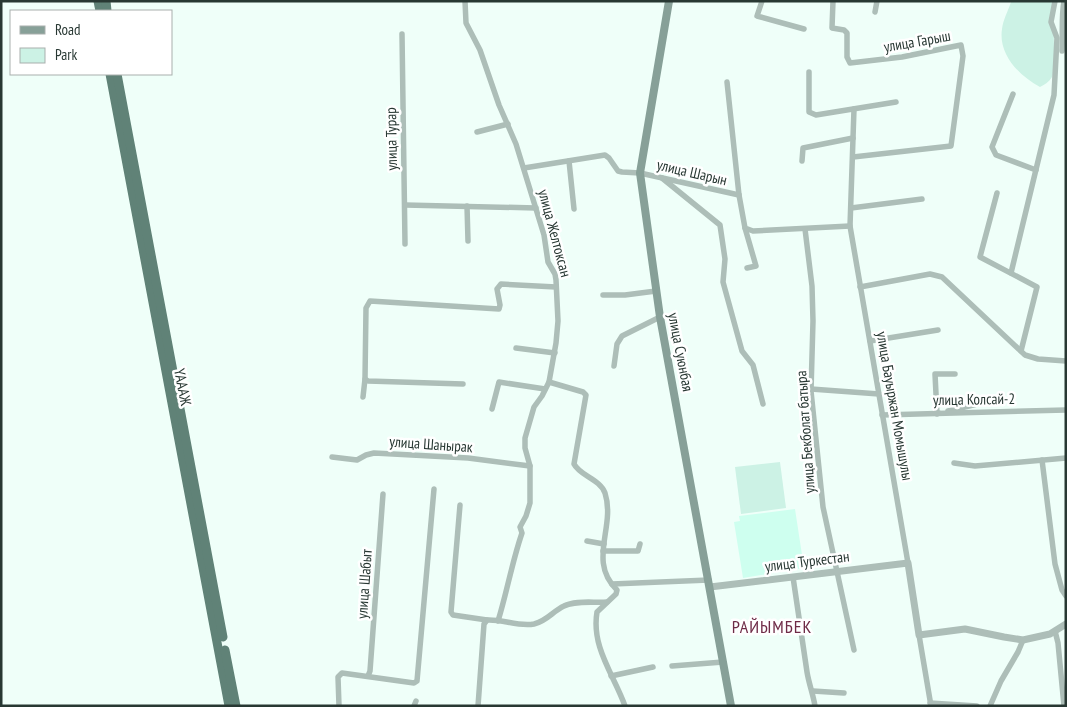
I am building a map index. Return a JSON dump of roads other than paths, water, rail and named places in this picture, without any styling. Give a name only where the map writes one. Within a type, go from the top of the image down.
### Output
[{"type":"highway","name":"ҮАААЖ","points":[[110,75],[229,706]]},
{"type":"highway","name":"ҮАААЖ","points":[[118,75],[236,706]]},
{"type":"main road","name":"улица Суюнбая","points":[[669,1],[640,173],[660,316],[732,706]]},
{"type":"street","name":"улица Желтоксан","points":[[465,1],[466,23],[480,50],[516,144],[544,235],[548,262],[555,274],[558,321],[549,382],[534,407],[525,438],[525,448],[530,466],[530,502],[520,527],[522,533],[514,555],[510,579],[498,621]]},
{"type":"street","points":[[762,1],[757,16],[804,29]]},
{"type":"street","name":"улица Гарыш","points":[[833,1],[832,28],[844,30],[847,33],[847,57],[850,63],[961,46],[962,56],[951,146],[853,158]]},
{"type":"street","points":[[875,12],[877,1]]},
{"type":"street","points":[[1011,273],[1054,95],[1056,38],[1051,22],[1055,1]]},
{"type":"street","points":[[1062,51],[1064,32],[1061,15],[1064,1]]},
{"type":"street","name":"улица Турар","points":[[402,34],[404,244]]},
{"type":"street","points":[[810,72],[809,112],[812,114],[816,115],[896,102]]},
{"type":"street","points":[[727,82],[738,195],[756,266],[747,268]]},
{"type":"street","points":[[1012,94],[992,147],[996,154],[1036,170]]},
{"type":"street","name":"улица Бауыржан Момышулы","points":[[854,109],[850,226],[931,704]]},
{"type":"street","points":[[477,132],[508,124]]},
{"type":"street","points":[[802,161],[803,148],[853,138]]},
{"type":"street","name":"улица Шарын","points":[[569,161],[605,155],[618,171],[640,173],[738,195]]},
{"type":"street","points":[[524,168],[569,161],[574,209]]},
{"type":"street","points":[[662,178],[720,225],[725,259],[723,282],[742,351],[753,365],[763,404]]},
{"type":"street","points":[[997,193],[980,257],[1037,287],[1021,351]]},
{"type":"street","points":[[851,208],[922,199]]},
{"type":"street","points":[[405,205],[536,208]]},
{"type":"street","points":[[467,206],[468,241]]},
{"type":"street","points":[[746,228],[753,231],[850,226]]},
{"type":"street","name":"улица Бекболат батыра","points":[[805,229],[812,286],[811,389],[823,506],[854,650]]},
{"type":"street","points":[[860,287],[936,274],[942,277],[1025,355],[1038,360],[1066,361]]},
{"type":"street","points":[[363,397],[366,308],[370,301],[499,309],[497,289],[502,284],[556,287]]},
{"type":"street","points":[[603,295],[656,291]]},
{"type":"street","points":[[614,366],[617,344],[622,336],[660,316]]},
{"type":"street","points":[[870,341],[938,330]]},
{"type":"street","points":[[516,348],[554,353]]},
{"type":"street","points":[[955,374],[935,374],[937,414],[990,402]]},
{"type":"street","points":[[365,379],[368,381],[463,384]]},
{"type":"street","points":[[492,410],[499,382],[546,389]]},
{"type":"street","points":[[549,382],[583,392],[586,395],[574,464],[604,490],[606,496],[607,523],[602,558],[604,569],[612,584],[618,590],[596,615],[598,641],[602,657],[625,706]]},
{"type":"street","points":[[811,389],[879,394]]},
{"type":"street","name":"улица Колсай-2","points":[[882,415],[1066,410]]},
{"type":"street","name":"улица Шанырак","points":[[332,457],[357,460],[374,453],[468,458],[530,466]]},
{"type":"street","points":[[954,464],[975,466],[1066,458]]},
{"type":"street","points":[[1042,460],[1056,564],[1062,590],[1066,596]]},
{"type":"street","points":[[339,706],[338,676],[342,673],[417,682],[434,489]]},
{"type":"street","name":"улица Шабыт","points":[[368,676],[370,671],[383,494]]},
{"type":"street","points":[[460,505],[451,612],[454,615],[525,625],[535,624],[547,619],[562,606],[569,603],[607,602]]},
{"type":"street","points":[[587,541],[604,547],[638,551],[640,544]]},
{"type":"street","name":"улица Туркестан","points":[[612,584],[709,584],[793,577],[908,563]]},
{"type":"street","points":[[793,577],[807,672],[815,706]]},
{"type":"street","points":[[478,706],[484,624],[487,620]]},
{"type":"street","points":[[919,635],[965,629],[1023,640],[1055,631],[1065,625]]},
{"type":"street","points":[[1055,631],[1058,643],[1064,706]]},
{"type":"street","points":[[990,706],[1023,640]]},
{"type":"street","points":[[672,666],[723,662]]},
{"type":"street","points":[[612,676],[653,667]]},
{"type":"street","points":[[813,691],[844,693]]},
{"type":"street","points":[[931,704],[977,706]]},
{"type":"district","name":"РАЙЫМБЕК","points":[[772,626]]}]
